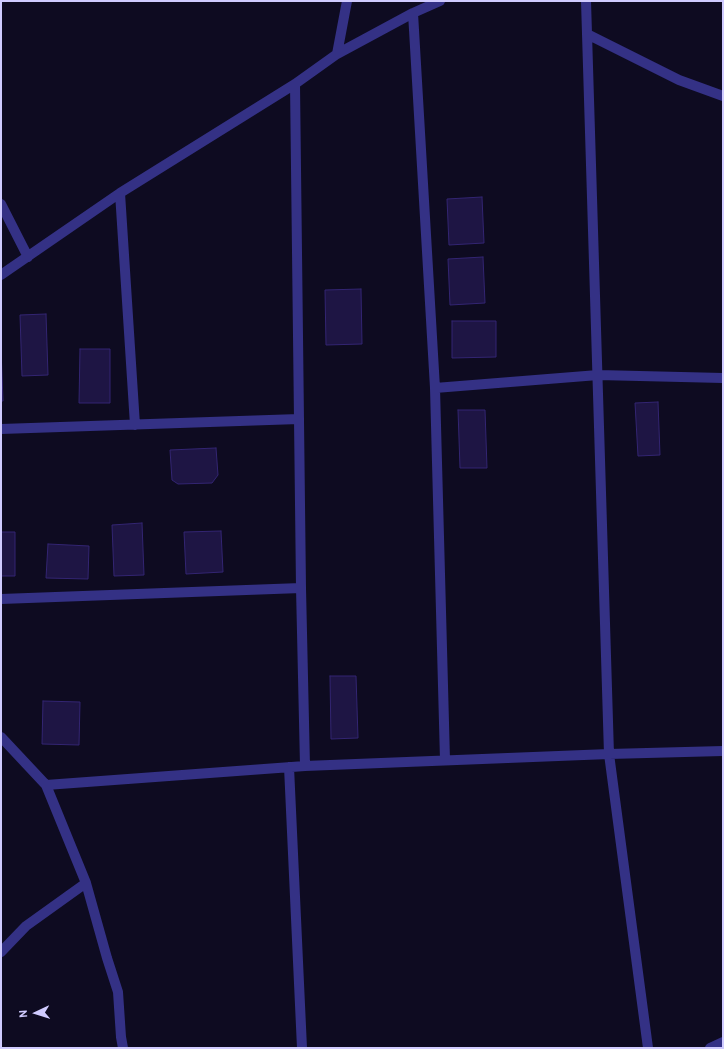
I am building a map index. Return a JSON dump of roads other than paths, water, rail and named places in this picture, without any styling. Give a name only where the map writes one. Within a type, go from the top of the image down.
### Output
[{"type":"street","points":[[337,54],[347,1]]},
{"type":"street","points":[[1,275],[120,193],[295,84],[337,54],[413,13],[440,1]]},
{"type":"street","points":[[586,1],[609,754],[648,1048]]},
{"type":"street","points":[[413,13],[434,388],[445,760]]},
{"type":"street","points":[[587,34],[678,80],[723,96]]},
{"type":"street","points":[[295,84],[301,588],[305,766]]},
{"type":"street","points":[[120,193],[136,425]]},
{"type":"street","points":[[1,204],[28,257]]},
{"type":"street","points":[[434,388],[598,375],[723,378]]},
{"type":"street","points":[[1,429],[299,419]]},
{"type":"street","points":[[1,599],[301,588]]},
{"type":"street","points":[[1,737],[46,785],[86,883],[118,992],[123,1048]]},
{"type":"street","points":[[46,785],[305,766],[723,751]]},
{"type":"street","points":[[289,767],[302,1048]]},
{"type":"street","points":[[1,952],[26,926],[86,883]]},
{"type":"street","points":[[710,1048],[723,1042]]}]
